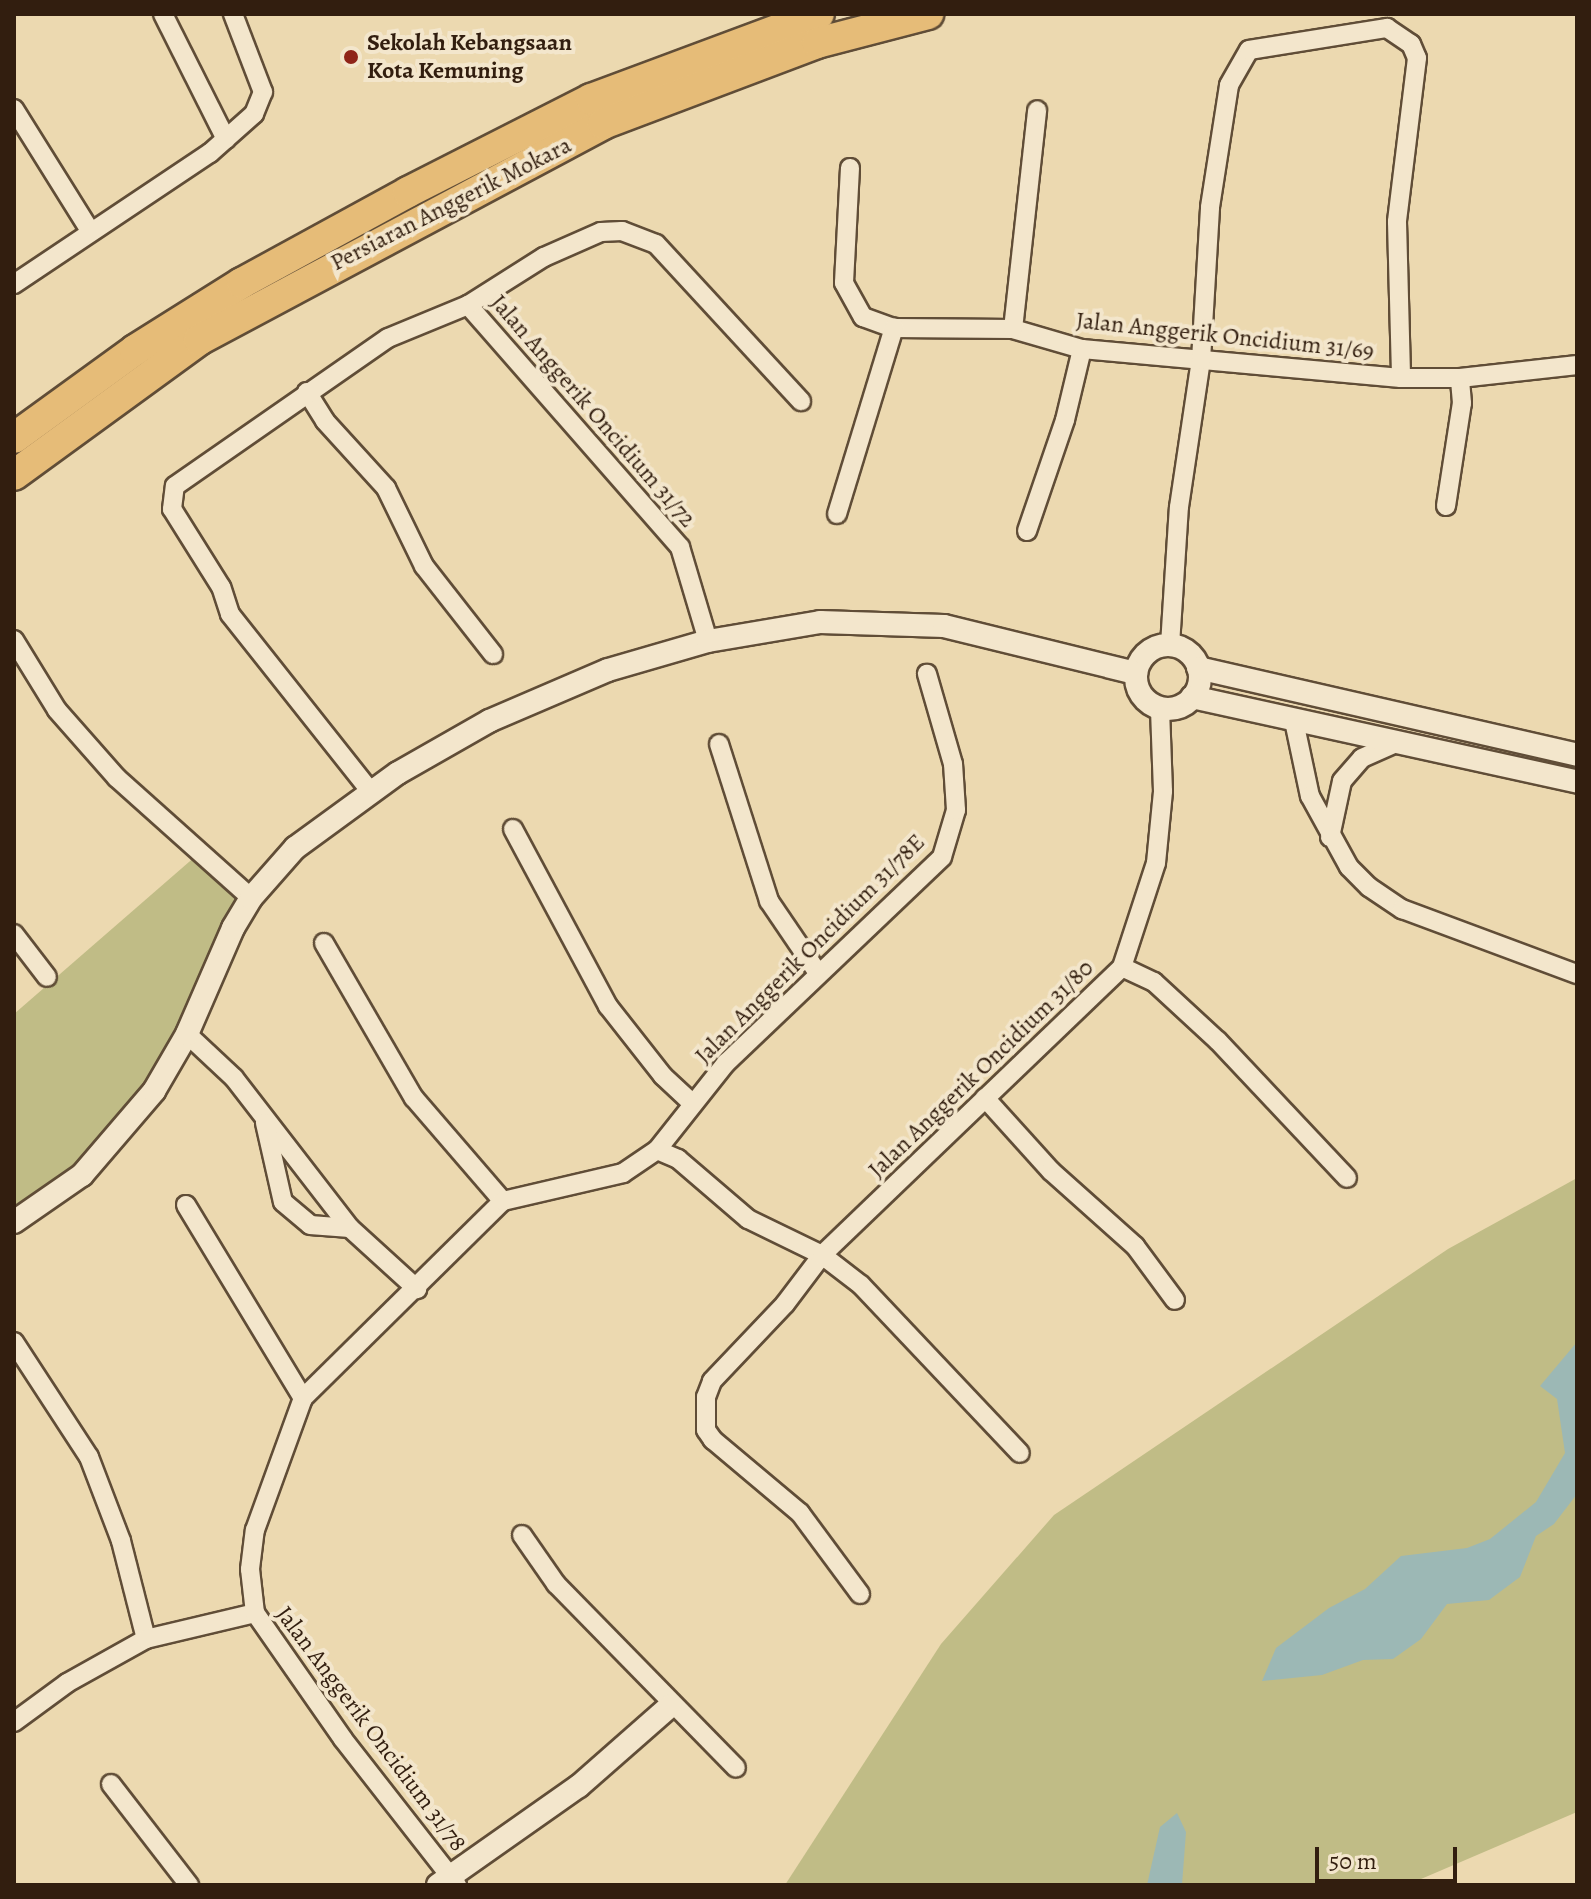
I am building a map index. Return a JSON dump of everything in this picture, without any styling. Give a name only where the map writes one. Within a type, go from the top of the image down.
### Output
[{"type":"main road","name":"Persiaran Anggerik Mokara","points":[[14,438],[135,350],[242,283],[408,192],[591,99],[819,14]]},
{"type":"main road","name":"Persiaran Anggerik Mokara","points":[[14,475],[199,340],[603,124],[817,43],[928,14]]},
{"type":"street","points":[[163,14],[226,139]]},
{"type":"street","points":[[14,284],[226,139],[254,114],[263,92],[233,14]]},
{"type":"street","points":[[1170,645],[1179,507],[1201,360],[1210,207],[1229,85],[1249,50],[1387,28],[1411,44],[1417,58],[1397,222],[1401,378]]},
{"type":"street","points":[[14,109],[91,232]]},
{"type":"street","points":[[1013,329],[1037,110]]},
{"type":"street","name":"Jalan Anggerik Oncidium 31/69","points":[[850,168],[844,283],[863,317],[894,328],[1013,329],[1082,349],[1401,378],[1460,378],[1577,365]]},
{"type":"street","points":[[371,792],[230,614],[221,587],[172,509],[175,486],[388,338],[468,305],[544,257],[601,232],[622,231],[656,244],[801,401]]},
{"type":"street","name":"Jalan Anggerik Oncidium 31/72","points":[[468,305],[680,547],[708,641]]},
{"type":"street","points":[[837,514],[890,356],[894,328]]},
{"type":"street","points":[[1027,531],[1065,420],[1082,349]]},
{"type":"street","points":[[1446,506],[1462,403],[1460,378]]},
{"type":"street","points":[[307,392],[325,421],[386,488],[424,566],[493,654]]},
{"type":"street","points":[[14,1222],[82,1175],[154,1091],[187,1034],[251,898],[295,848],[371,792],[489,721],[608,670],[708,641],[820,622],[944,626],[1136,673]]},
{"type":"street","points":[[14,640],[57,710],[117,778],[251,898]]},
{"type":"street","points":[[1198,668],[1192,697],[1183,705],[1160,708],[1139,691],[1136,673],[1147,652],[1170,645],[1187,652],[1198,668],[1577,755]]},
{"type":"street","name":"Jalan Anggerik Oncidium 31/78E","points":[[657,1150],[691,1102],[818,973],[932,867],[951,835],[953,764],[927,674]]},
{"type":"street","points":[[1192,697],[1577,782]]},
{"type":"street","name":"Jalan Anggerik Oncidium 31/80","points":[[860,1594],[800,1513],[713,1440],[703,1415],[712,1381],[785,1304],[822,1255],[1122,967],[1156,863],[1163,791],[1160,708]]},
{"type":"street","points":[[1294,721],[1310,796],[1330,837],[1369,887],[1402,909],[1577,974]]},
{"type":"street","points":[[1330,837],[1342,781],[1362,758],[1396,743]]},
{"type":"street","points":[[719,744],[769,901],[818,973]]},
{"type":"street","points":[[513,829],[608,1006],[663,1076],[691,1102]]},
{"type":"street","points":[[14,934],[47,977]]},
{"type":"street","points":[[324,943],[414,1098],[503,1201],[623,1173],[657,1150],[678,1159],[748,1219],[822,1255],[899,1320],[1020,1453]]},
{"type":"street","points":[[1122,967],[1154,982],[1218,1041],[1347,1178]]},
{"type":"street","points":[[187,1034],[234,1078],[264,1121],[350,1228],[417,1289]]},
{"type":"street","points":[[985,1098],[1051,1171],[1135,1246],[1175,1300]]},
{"type":"street","points":[[264,1121],[283,1202],[310,1225],[350,1228]]},
{"type":"street","name":"Jalan Anggerik Oncidium 31/78","points":[[449,1882],[255,1613],[250,1569],[255,1530],[303,1398],[503,1201]]},
{"type":"street","points":[[186,1205],[303,1398]]},
{"type":"street","points":[[14,1342],[89,1457],[121,1541],[146,1639]]},
{"type":"street","points":[[522,1535],[556,1584],[670,1706],[688,1717],[736,1768]]},
{"type":"street","points":[[14,1722],[67,1683],[146,1639],[255,1613]]},
{"type":"street","points":[[449,1882],[579,1786],[670,1706]]},
{"type":"street","points":[[111,1784],[189,1885]]},
{"type":"shaded area","points":[[197,855],[253,914],[203,1015],[81,1174],[14,1219],[14,1014]]},
{"type":"shaded area","points":[[1577,1178],[1577,1812],[1407,1885],[785,1885],[941,1644],[1054,1515],[1448,1249]]},
{"type":"water","points":[[1577,1342],[1577,1494],[1554,1524],[1536,1536],[1520,1577],[1489,1600],[1447,1604],[1421,1639],[1393,1659],[1363,1660],[1322,1675],[1262,1681],[1276,1648],[1329,1608],[1365,1589],[1401,1556],[1467,1548],[1490,1539],[1536,1502],[1565,1453],[1557,1399],[1540,1386]]},
{"type":"water","points":[[1177,1813],[1186,1832],[1182,1885],[1147,1885],[1160,1827]]},
{"type":"place","name":"Sekolah Kebangsaan Kota Kemuning","points":[[351,57]]}]
